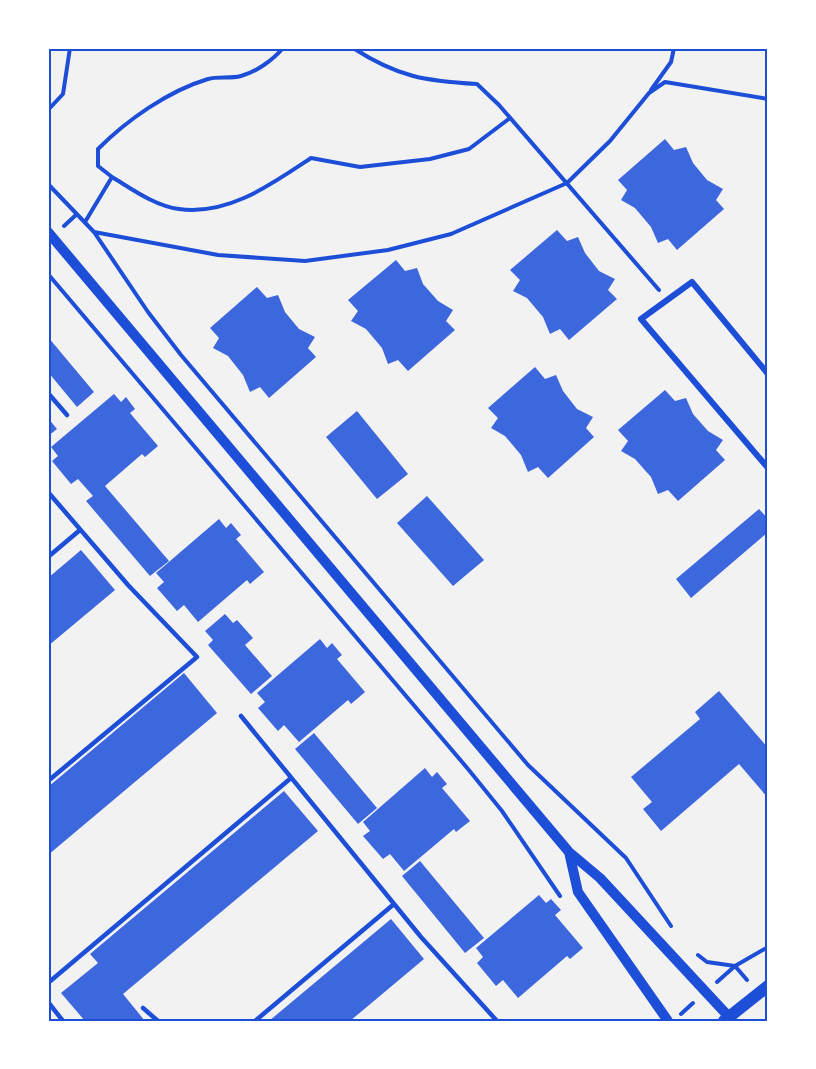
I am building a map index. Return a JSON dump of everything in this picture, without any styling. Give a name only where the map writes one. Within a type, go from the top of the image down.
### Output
[{"type":"main road","points":[[728,1020],[768,986]]},
{"type":"street","points":[[48,232],[569,852],[600,878],[728,1020]]},
{"type":"street","points":[[768,374],[692,282],[641,319],[768,468]]},
{"type":"street","points":[[569,852],[578,892],[668,1021]]},
{"type":"lane","points":[[48,393],[67,415]]},
{"type":"lane","points":[[48,492],[135,593],[197,657],[48,781]]},
{"type":"lane","points":[[48,557],[81,530]]},
{"type":"lane","points":[[241,716],[394,904],[497,1021]]},
{"type":"lane","points":[[48,983],[291,778]]},
{"type":"lane","points":[[255,1021],[394,904]]},
{"type":"lane","points":[[48,1002],[63,1021]]},
{"type":"lane","points":[[143,1008],[158,1021]]},
{"type":"path","points":[[48,110],[63,94],[70,48]]},
{"type":"path","points":[[283,48],[274,59],[242,76],[209,79],[155,104],[98,149],[98,166],[112,177],[154,201],[179,210],[220,206],[244,198],[282,180],[311,159],[360,167],[430,159],[469,149],[510,118]]},
{"type":"path","points":[[353,48],[379,65],[431,82],[477,84],[510,118],[668,299]]},
{"type":"path","points":[[94,231],[218,255],[305,261],[388,250],[451,234],[567,183],[610,141],[649,93],[671,62],[674,48]]},
{"type":"path","points":[[649,93],[665,82],[768,99]]},
{"type":"path","points":[[85,222],[112,177]]},
{"type":"path","points":[[48,184],[94,231],[148,312],[181,356],[528,765],[626,858],[675,933]]},
{"type":"path","points":[[48,274],[468,769],[502,811],[564,901]]},
{"type":"path","points":[[690,949],[707,962],[735,966],[768,947]]},
{"type":"building","points":[[665,139],[674,150],[686,147],[693,163],[707,180],[723,189],[716,200],[724,209],[677,250],[668,239],[658,243],[651,227],[635,208],[621,200],[627,190],[618,180]]},
{"type":"building","points":[[557,230],[567,241],[578,237],[585,253],[599,271],[615,279],[608,290],[617,299],[569,340],[560,329],[550,334],[543,317],[527,298],[513,291],[520,280],[510,270]]},
{"type":"building","points":[[396,260],[405,271],[417,268],[423,284],[438,301],[453,310],[446,321],[455,330],[408,371],[398,360],[388,364],[382,348],[366,329],[351,321],[358,311],[348,300]]},
{"type":"building","points":[[257,287],[267,298],[278,295],[285,312],[299,329],[315,337],[308,348],[316,357],[269,398],[260,387],[250,392],[243,375],[228,356],[213,348],[219,338],[210,328]]},
{"type":"building","points":[[48,337],[94,392],[77,407],[48,372]]},
{"type":"building","points":[[535,367],[545,379],[556,375],[563,391],[577,409],[593,417],[586,428],[594,437],[548,478],[538,467],[528,472],[521,455],[505,436],[491,428],[498,418],[488,408]]},
{"type":"building","points":[[665,390],[675,401],[686,398],[693,414],[708,431],[723,440],[716,450],[725,460],[678,501],[668,490],[658,494],[651,477],[635,459],[621,451],[628,441],[618,430]]},
{"type":"building","points":[[114,394],[121,402],[126,397],[135,409],[130,413],[158,446],[145,457],[142,454],[105,486],[169,561],[150,576],[86,501],[93,496],[78,479],[71,484],[52,461],[58,456],[51,447]]},
{"type":"building","points":[[357,411],[408,474],[377,499],[326,437]]},
{"type":"building","points":[[48,418],[57,429],[48,436]]},
{"type":"building","points":[[427,496],[484,560],[453,586],[397,523]]},
{"type":"building","points":[[759,509],[768,519],[768,532],[691,598],[676,579]]},
{"type":"building","points":[[219,519],[226,528],[231,523],[241,535],[236,539],[264,572],[250,584],[247,580],[198,622],[184,605],[177,611],[157,588],[164,582],[156,573]]},
{"type":"building","points":[[81,550],[115,590],[48,646],[48,578]]},
{"type":"building","points":[[225,614],[233,623],[237,620],[253,638],[245,645],[272,676],[251,694],[208,645],[213,640],[205,631]]},
{"type":"building","points":[[320,639],[327,648],[332,643],[342,655],[337,659],[365,692],[351,704],[348,700],[299,742],[284,725],[278,731],[258,708],[265,702],[257,693]]},
{"type":"building","points":[[184,673],[217,713],[48,855],[48,787]]},
{"type":"building","points":[[719,691],[768,748],[768,798],[739,764],[661,831],[643,809],[652,802],[631,777],[700,719],[695,712]]},
{"type":"building","points":[[314,733],[377,808],[358,824],[295,749]]},
{"type":"building","points":[[425,768],[432,777],[437,772],[447,784],[442,788],[470,821],[456,832],[454,829],[404,871],[390,854],[383,859],[363,836],[370,831],[363,822]]},
{"type":"building","points":[[284,791],[318,831],[123,994],[145,1021],[85,1021],[61,993],[98,963],[90,954]]},
{"type":"building","points":[[420,861],[484,938],[465,953],[402,876]]},
{"type":"building","points":[[539,895],[546,903],[551,899],[561,910],[555,915],[583,948],[570,959],[567,956],[518,998],[503,980],[496,986],[477,963],[483,957],[476,948]]},
{"type":"building","points":[[391,919],[424,959],[350,1021],[269,1021]]}]
